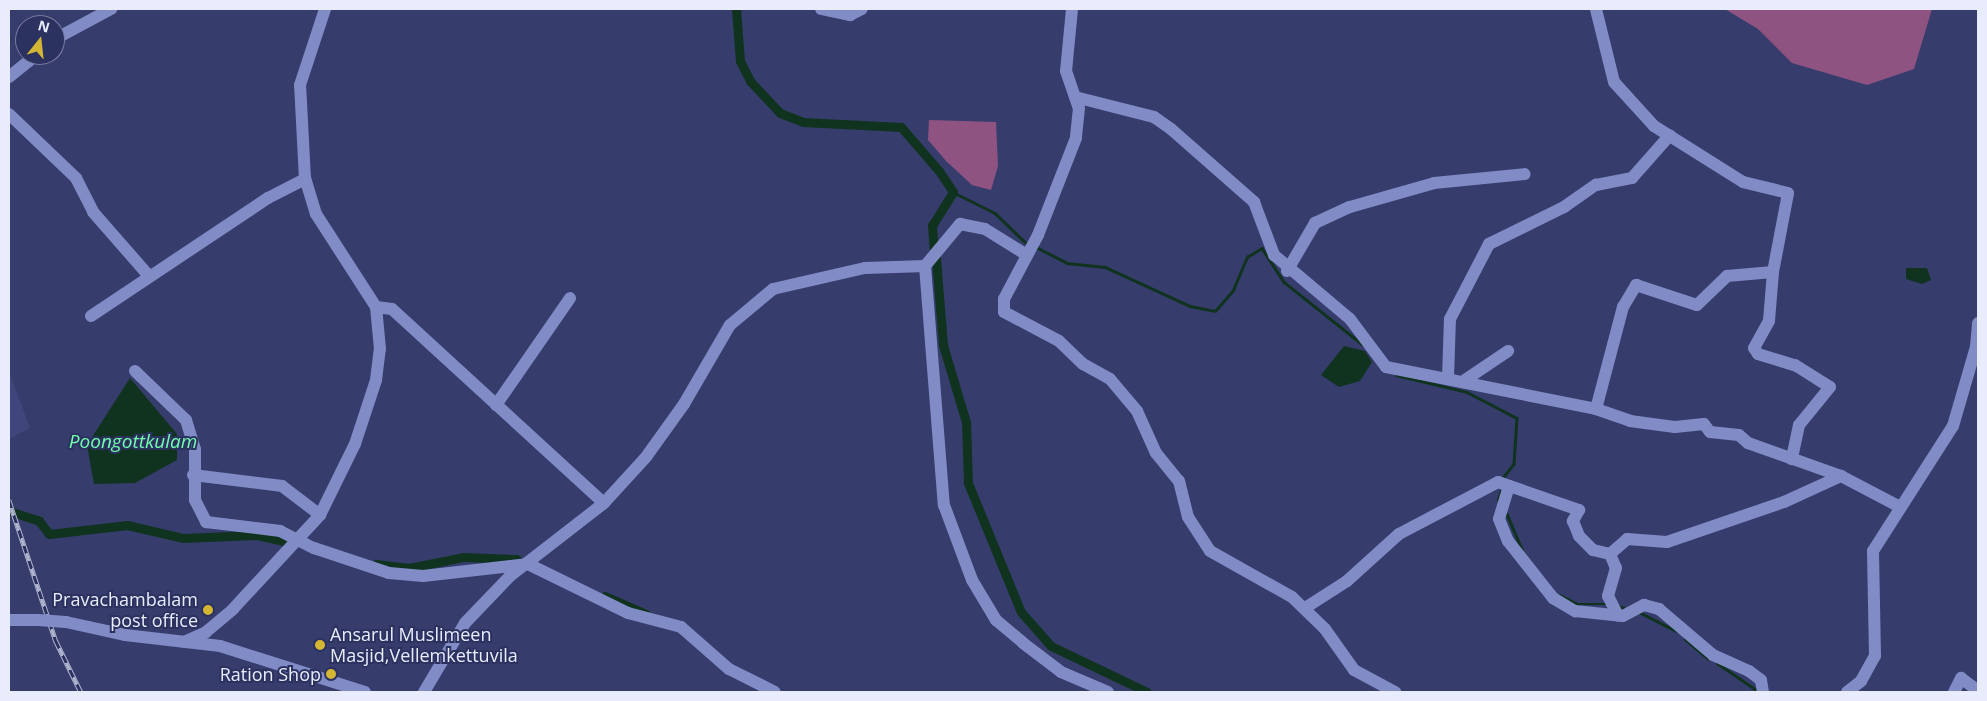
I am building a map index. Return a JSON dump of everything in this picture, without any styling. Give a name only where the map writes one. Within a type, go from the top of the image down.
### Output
[{"type":"street","points":[[65,34],[111,9]]},
{"type":"street","points":[[184,642],[206,632],[233,609],[320,515],[342,462],[355,444],[371,397],[380,349],[376,307],[322,226],[305,179],[300,85],[326,9]]},
{"type":"street","points":[[820,9],[850,15],[862,9]]},
{"type":"street","points":[[1072,9],[1066,71],[1080,118],[1076,138],[1027,255],[1004,299],[1004,312],[1059,341],[1084,364],[1110,379],[1137,412],[1156,453],[1179,481],[1188,517],[1210,551],[1279,587],[1305,608],[1354,670],[1395,692]]},
{"type":"street","points":[[1596,9],[1614,82],[1654,126],[1743,182],[1788,193],[1773,272],[1769,321],[1754,348],[1758,354],[1795,365],[1830,387],[1799,425],[1792,459]]},
{"type":"street","points":[[9,77],[24,65]]},
{"type":"street","points":[[1075,97],[1154,117],[1171,129],[1254,202],[1274,256],[1287,271],[1350,319],[1386,367],[1465,380],[1596,409],[1630,421],[1675,427],[1704,424],[1710,432],[1739,435],[1748,443],[1841,476],[1900,507]]},
{"type":"street","points":[[9,114],[76,178],[93,212],[149,276]]},
{"type":"street","points":[[1448,378],[1450,319],[1489,244],[1564,207],[1596,185],[1632,178],[1670,135]]},
{"type":"street","points":[[1287,271],[1315,223],[1350,207],[1434,183],[1525,174]]},
{"type":"street","points":[[91,316],[149,276],[305,179]]},
{"type":"street","points":[[1027,255],[984,229],[960,224],[925,266],[944,505],[972,580],[996,620],[1061,672],[1108,692]]},
{"type":"street","points":[[424,692],[465,623],[494,590],[604,503],[646,457],[684,404],[730,325],[773,289],[865,268],[925,266]]},
{"type":"street","points":[[1596,409],[1623,307],[1636,285],[1697,305],[1727,276],[1773,272]]},
{"type":"street","points":[[496,405],[570,298]]},
{"type":"street","points":[[376,307],[392,309],[604,503]]},
{"type":"street","points":[[1848,692],[1860,681],[1875,656],[1874,551],[1900,507],[1953,426],[1976,348],[1978,323]]},
{"type":"street","points":[[1465,380],[1508,350]]},
{"type":"street","points":[[135,371],[186,420],[195,449],[193,475],[196,505],[206,522],[280,531],[389,573],[423,576],[528,564],[628,613],[681,628],[729,670],[775,692]]},
{"type":"street","points":[[193,475],[282,486],[320,515]]},
{"type":"street","points":[[1610,554],[1627,539],[1667,542],[1784,502],[1841,476]]},
{"type":"street","points":[[1305,608],[1347,581],[1420,520],[1498,482],[1579,510],[1572,521],[1579,536],[1593,550],[1610,554]]},
{"type":"street","points":[[1509,486],[1499,519],[1529,572],[1552,598],[1575,611],[1618,616],[1644,605],[1659,609],[1713,655],[1749,671],[1761,680],[1763,692]]},
{"type":"street","points":[[1610,554],[1616,568],[1608,596],[1618,616]]},
{"type":"street","points":[[9,620],[66,622],[184,642],[220,646],[328,686],[365,692]]},
{"type":"street","points":[[1954,692],[1961,678],[1978,691]]},
{"type":"shaded area","points":[[1725,9],[1932,9],[1914,69],[1867,85],[1792,63],[1758,29]]},
{"type":"shaded area","points":[[929,120],[996,122],[998,166],[991,190],[972,185],[946,161],[928,140]]},
{"type":"shaded area","points":[[9,372],[30,428],[9,439]]},
{"type":"water","points":[[1906,268],[1927,268],[1931,280],[1922,284],[1906,279]]},
{"type":"water","points":[[1344,346],[1365,351],[1372,362],[1360,381],[1339,387],[1321,375]]},
{"type":"water","name":"Poongottkulam","points":[[130,378],[177,434],[177,460],[135,483],[94,484],[87,445]]},
{"type":"waterway","points":[[736,9],[740,61],[750,81],[780,113],[803,122],[901,127],[939,171],[953,192],[932,225],[934,251]]},
{"type":"waterway","points":[[738,15],[740,9]]},
{"type":"waterway","points":[[953,192],[995,213],[1025,242]]},
{"type":"waterway","points":[[1038,248],[1067,263],[1105,267],[1190,306],[1215,311],[1233,290],[1247,257],[1262,248],[1284,282],[1362,344]]},
{"type":"waterway","points":[[936,258],[943,345],[966,422],[968,483],[1021,612],[1051,646],[1147,692]]},
{"type":"waterway","points":[[1396,375],[1467,392],[1517,418],[1514,464],[1504,477]]},
{"type":"waterway","points":[[1498,500],[1501,491]]},
{"type":"waterway","points":[[9,511],[39,521],[49,534],[127,525],[183,538],[257,535],[288,542]]},
{"type":"waterway","points":[[1507,514],[1522,550]]},
{"type":"waterway","points":[[376,564],[409,568],[463,557],[517,559]]},
{"type":"waterway","points":[[1560,595],[1578,604],[1608,604]]},
{"type":"waterway","points":[[605,596],[646,614]]},
{"type":"waterway","points":[[1618,606],[1624,608]]},
{"type":"waterway","points":[[1641,613],[1676,631]]},
{"type":"waterway","points":[[1685,639],[1708,658]]},
{"type":"waterway","points":[[1717,663],[1758,691]]},
{"type":"railway","points":[[9,500],[56,641],[81,692]]},
{"type":"place","name":"Pravachambalam post office","points":[[208,610]]},
{"type":"place","name":"Ansarul Muslimeen Masjid,Vellemkettuvila","points":[[320,645]]},
{"type":"place","name":"Ration Shop","points":[[331,674]]}]
